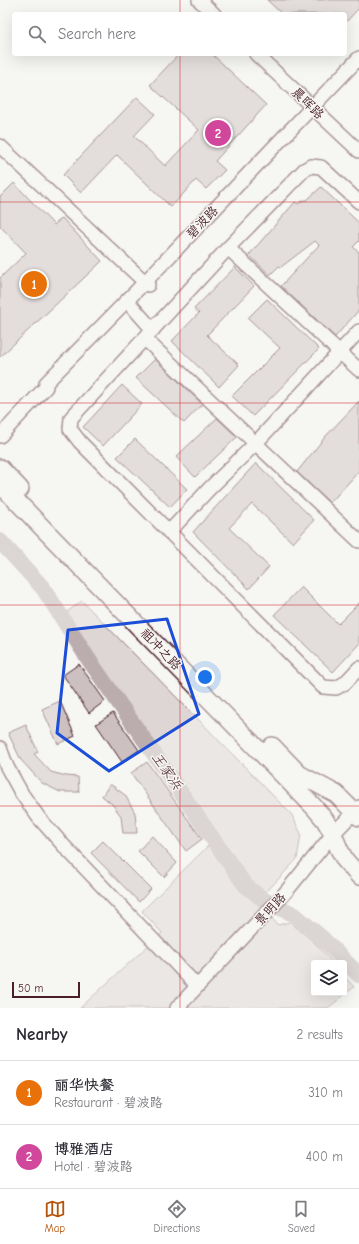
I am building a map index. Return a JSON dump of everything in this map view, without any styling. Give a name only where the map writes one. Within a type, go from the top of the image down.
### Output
[{"type":"main road","name":"祖冲之路","points":[[0,468],[139,612],[299,774],[336,794],[357,812]]},
{"type":"main road","name":"祖冲之路","points":[[0,484],[314,807],[325,820],[345,860],[359,876]]},
{"type":"street","points":[[199,0],[212,12]]},
{"type":"street","name":"晨晖路","points":[[258,56],[359,152]]},
{"type":"street","name":"碧波路","points":[[46,387],[46,383],[147,283],[314,109],[359,58]]},
{"type":"street","name":"碧波路","points":[[314,109],[359,66]]},
{"type":"street","points":[[0,146],[147,283]]},
{"type":"street","points":[[359,202],[321,167],[311,166],[304,170],[228,248],[71,418],[70,430],[80,442],[323,687],[336,688],[345,683],[359,668]]},
{"type":"street","points":[[228,248],[359,370]]},
{"type":"street","name":"碧波路","points":[[0,436],[46,387],[50,386],[130,304],[147,283]]},
{"type":"street","points":[[130,304],[149,334],[256,443],[359,540]]},
{"type":"street","points":[[169,532],[209,489],[256,443],[359,331]]},
{"type":"street","points":[[0,748],[4,768],[39,818],[197,986]]},
{"type":"street","name":"景明路","points":[[177,1008],[285,893],[333,834],[357,812]]},
{"type":"highlighted area","points":[[167,619],[199,714],[109,771],[57,733],[68,630]]},
{"type":"shaded area","points":[[82,601],[292,815],[301,834],[297,859],[257,902],[278,925],[290,922],[315,943],[330,960],[311,960],[311,996],[343,996],[328,1008],[80,1008],[162,933],[142,911],[209,845],[56,620]]},
{"type":"shaded area","points":[[347,979],[354,987],[347,993]]},
{"type":"building","points":[[267,0],[359,0],[359,8],[347,21],[347,12],[280,12]]},
{"type":"building","points":[[177,56],[214,56],[266,105],[215,161],[225,170],[206,189],[196,180],[171,207],[117,155],[81,193],[63,175],[137,97],[155,114],[134,136],[165,166],[199,130],[150,85]]},
{"type":"building","points":[[14,183],[54,225],[62,218],[102,261],[0,357],[0,278],[26,253],[0,226],[0,197]]},
{"type":"building","points":[[321,187],[359,223],[359,241],[353,247],[359,252],[359,310],[335,337],[281,286],[319,245],[315,241],[281,267],[279,266],[270,275],[249,255],[295,202],[298,204],[304,200],[307,200]]},
{"type":"building","points":[[235,267],[254,286],[207,335],[239,365],[219,387],[172,341],[199,313],[194,309]]},
{"type":"building","points":[[267,299],[319,349],[253,416],[232,396],[280,348],[248,318]]},
{"type":"building","points":[[155,359],[202,404],[184,423],[136,378]]},
{"type":"building","points":[[122,385],[142,404],[103,446],[83,427]]},
{"type":"building","points":[[359,401],[359,471],[330,503],[297,472],[325,437]]},
{"type":"building","points":[[217,418],[237,437],[195,477],[176,457]]},
{"type":"building","points":[[135,439],[187,489],[170,507],[117,457]]},
{"type":"building","points":[[256,463],[314,520],[293,543],[252,504],[229,528],[269,567],[249,589],[193,532]]},
{"type":"building","points":[[301,587],[338,624],[359,603],[359,644],[333,672],[274,615]]},
{"type":"building","points":[[79,664],[105,701],[89,713],[63,675]]},
{"type":"building","points":[[60,701],[75,736],[58,744],[42,709]]},
{"type":"building","points":[[113,713],[139,750],[122,762],[96,724]]},
{"type":"building","points":[[26,725],[38,752],[34,754],[51,772],[66,776],[78,777],[79,792],[60,792],[42,783],[21,760],[8,733]]},
{"type":"building","points":[[147,762],[202,839],[186,851],[131,773]]},
{"type":"building","points":[[110,784],[125,795],[135,813],[137,833],[123,833],[121,816],[112,804],[102,796]]},
{"type":"building","points":[[152,836],[177,863],[164,877],[138,851]]},
{"type":"building","points":[[103,841],[151,889],[139,902],[91,853]]},
{"type":"waterway","name":"王家浜","points":[[0,541],[43,588],[87,657],[245,885],[264,900],[295,915],[321,937],[359,975]]},
{"type":"place","name":"博雅酒店","points":[[218,133]]},
{"type":"place","name":"丽华快餐","points":[[34,284]]}]
